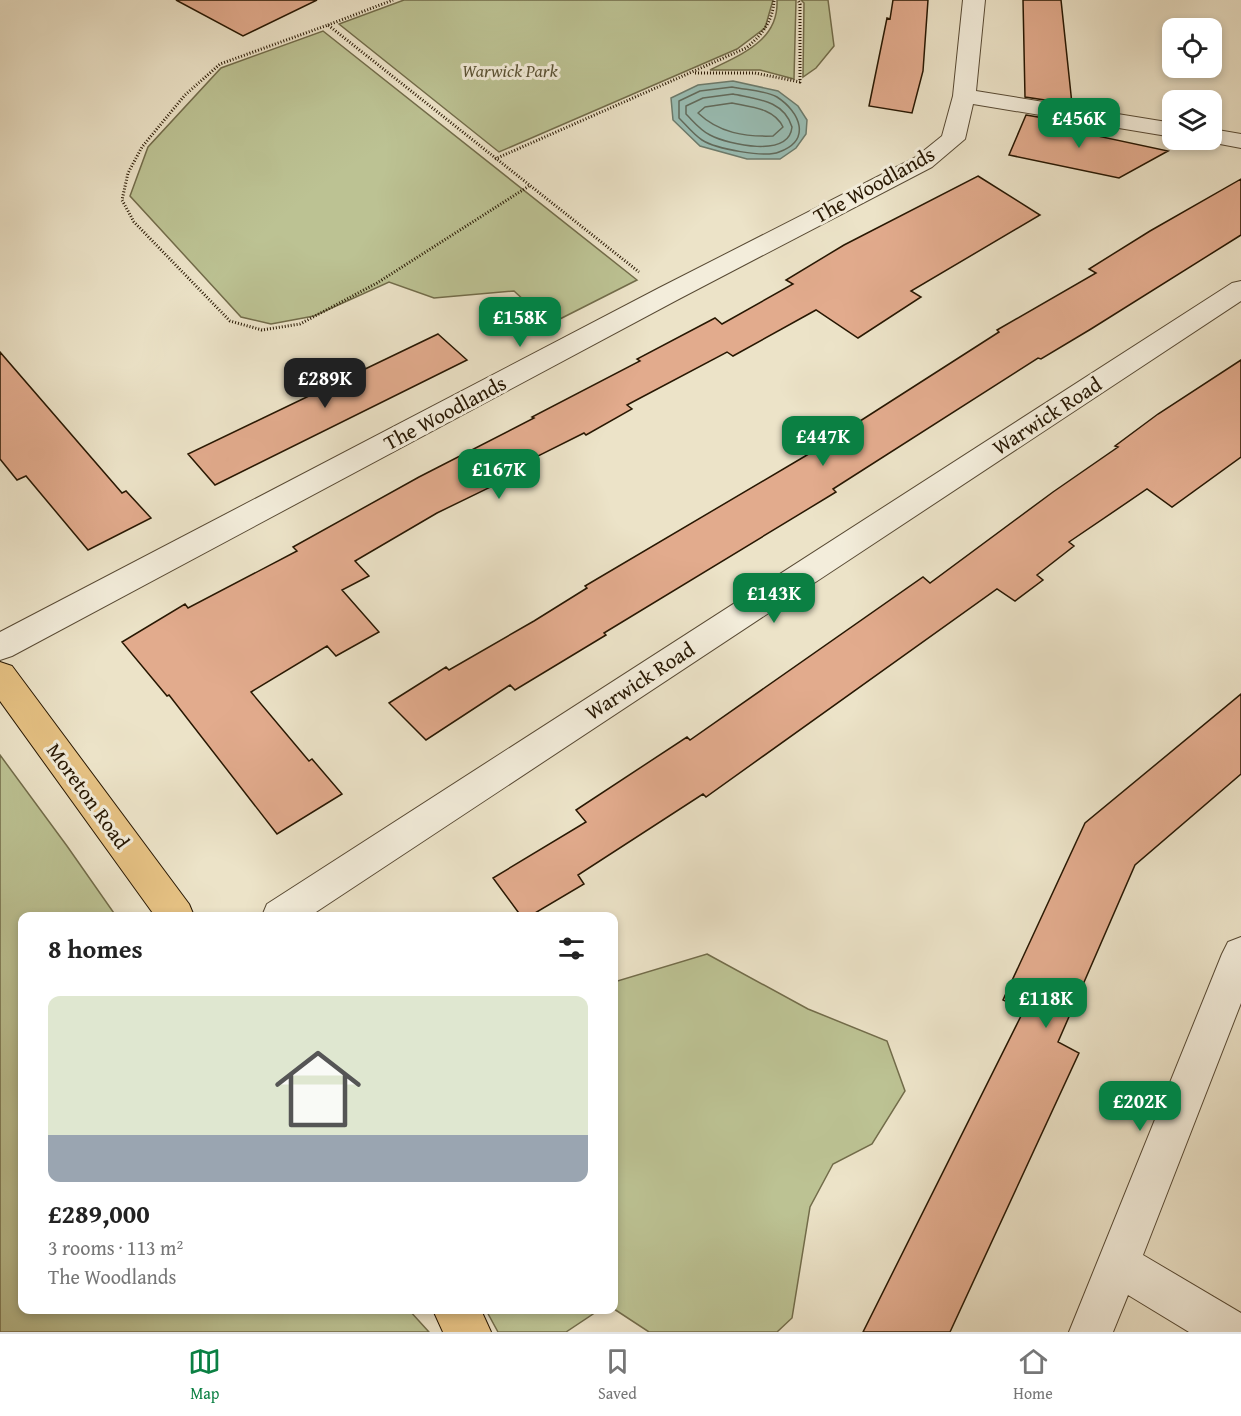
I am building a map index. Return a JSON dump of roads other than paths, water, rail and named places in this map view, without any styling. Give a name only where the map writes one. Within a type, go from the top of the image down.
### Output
[{"type":"main road","name":"Moreton Road","points":[[0,675],[173,912]]},
{"type":"main road","points":[[458,1314],[469,1332]]},
{"type":"street","name":"The Woodlands","points":[[0,647],[668,294],[924,162],[953,140],[964,96],[974,0]]},
{"type":"street","points":[[964,96],[1162,128]]},
{"type":"street","points":[[1222,138],[1241,141]]},
{"type":"street","name":"Warwick Road","points":[[286,912],[1241,289]]},
{"type":"street","points":[[1091,1332],[1241,954]]},
{"type":"street","points":[[1119,1266],[1231,1332]]},
{"type":"water","points":[[733,81],[778,91],[798,106],[807,120],[806,134],[796,148],[780,159],[747,159],[700,146],[673,120],[671,98],[698,85]]},
{"type":"park label","name":"Warwick Park","points":[[510,71]]}]
